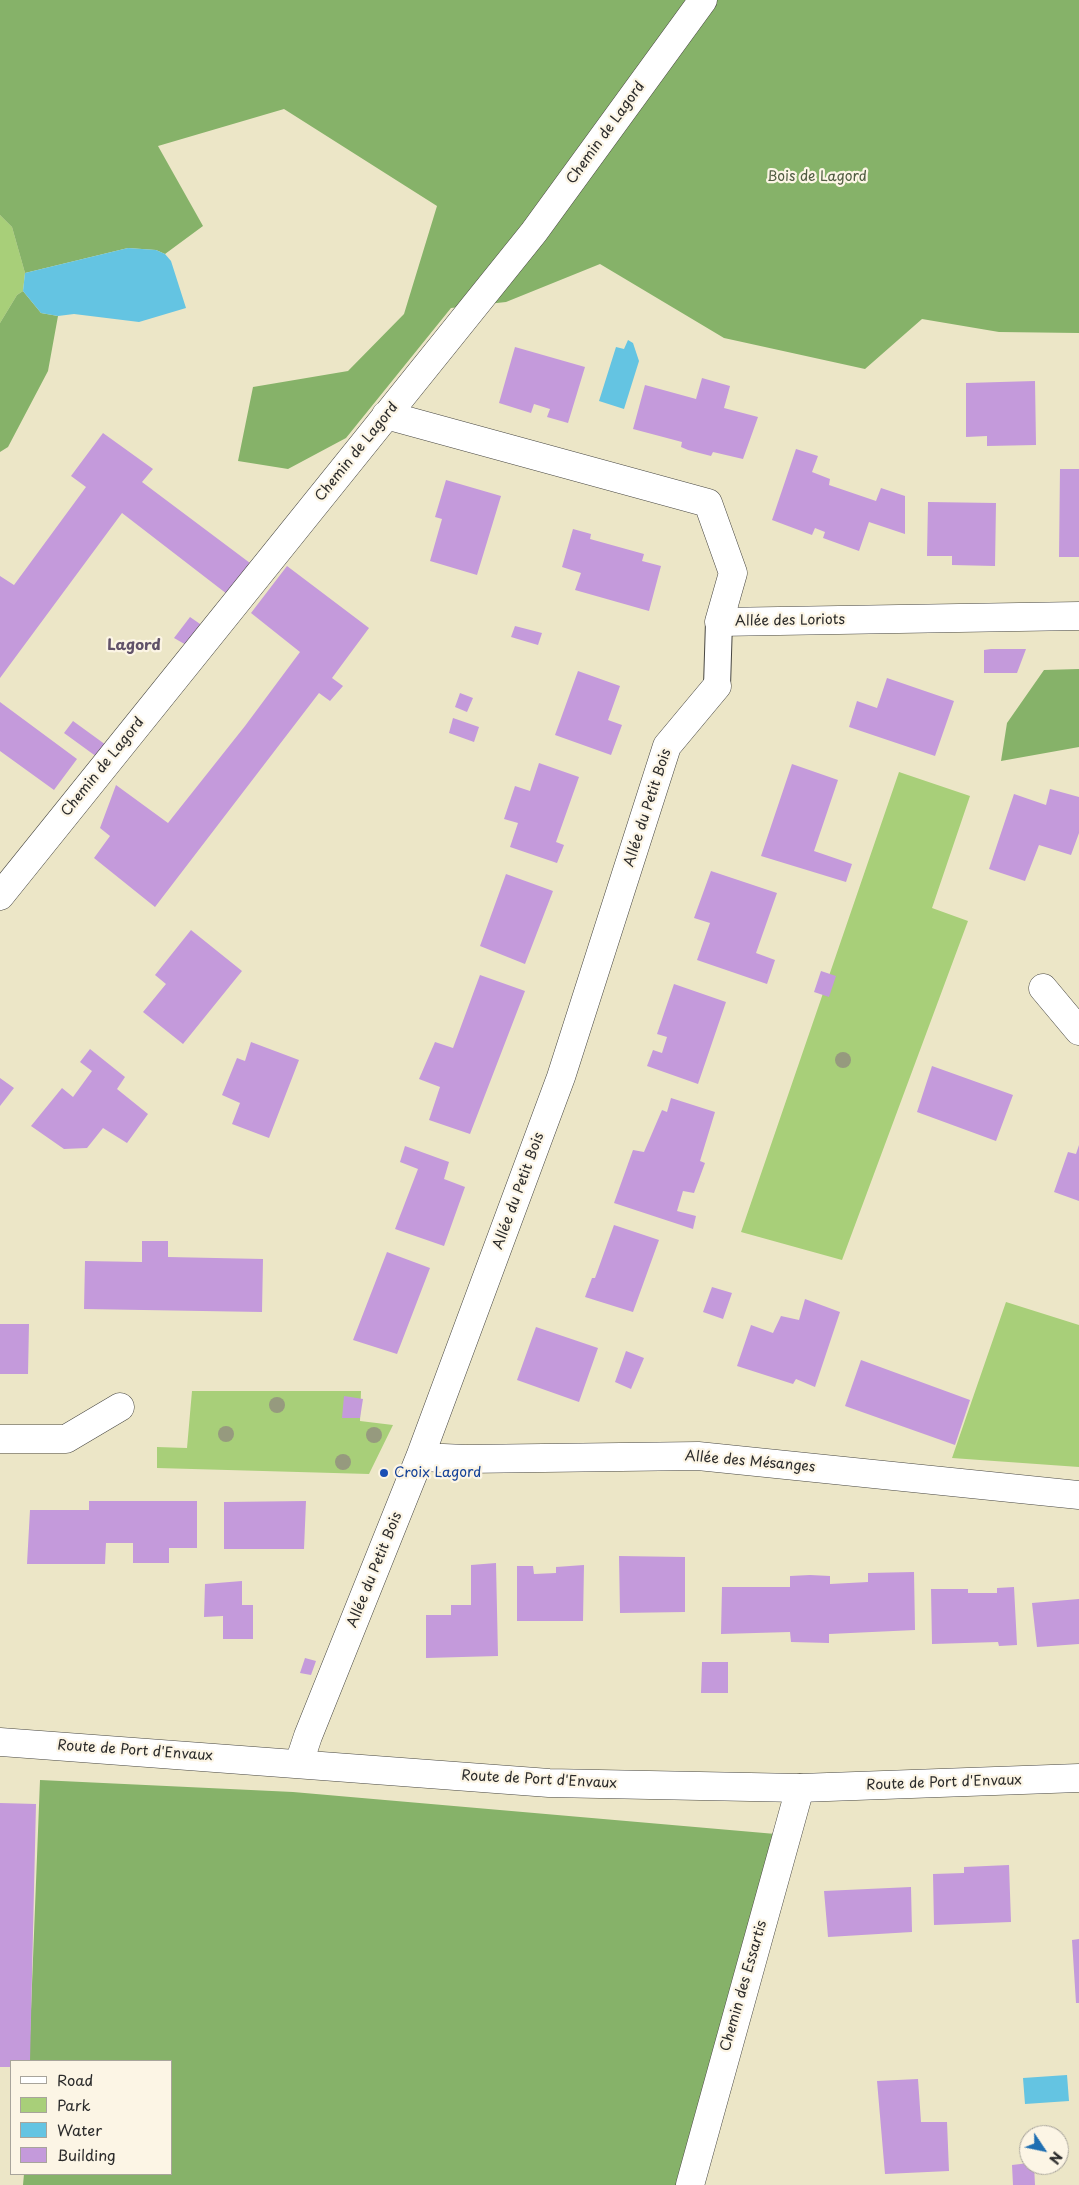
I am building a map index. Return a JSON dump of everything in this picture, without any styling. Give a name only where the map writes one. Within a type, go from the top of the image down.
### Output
[{"type":"street","name":"Chemin de Lagord","points":[[0,896],[534,232],[704,0]]},
{"type":"street","name":"Allée des Loriots","points":[[386,415],[708,503],[733,574],[719,622],[1079,616]]},
{"type":"street","name":"Allée du Petit Bois","points":[[300,1763],[308,1736],[420,1457],[561,1077],[667,746],[717,686],[719,622]]},
{"type":"street","points":[[1043,988],[1079,1031]]},
{"type":"street","points":[[0,1439],[66,1439],[120,1408]]},
{"type":"street","name":"Allée des Mésanges","points":[[420,1457],[466,1459],[698,1456],[1079,1494]]},
{"type":"street","name":"Route de Port d'Envaux","points":[[0,1742],[549,1783],[800,1788],[1079,1778]]},
{"type":"street","name":"Chemin des Essartis","points":[[690,2185],[723,2060],[800,1788]]},
{"type":"green space","name":"Bois de Lagord","points":[[0,0],[1079,0],[1079,333],[999,332],[922,319],[865,369],[724,338],[600,264],[506,302],[451,308],[346,438],[288,469],[238,461],[253,387],[348,371],[404,314],[437,206],[284,109],[158,146],[203,226],[165,254],[156,250],[128,248],[25,273],[12,227],[0,215]]},
{"type":"green space","points":[[0,215],[12,227],[25,273],[23,291],[17,295],[0,323]]},
{"type":"green space","points":[[23,291],[41,313],[58,316],[48,371],[8,447],[0,452],[0,323],[17,295]]},
{"type":"green space","points":[[1079,669],[1079,747],[1001,761],[1007,723],[1044,670]]},
{"type":"green space","points":[[899,772],[970,796],[932,908],[968,921],[842,1260],[741,1232]]},
{"type":"green space","points":[[1006,1302],[1079,1325],[1079,1467],[952,1458]]},
{"type":"green space","points":[[192,1391],[361,1391],[360,1421],[393,1425],[369,1474],[157,1468],[157,1447],[187,1448]]},
{"type":"green space","points":[[40,1780],[293,1792],[787,1835],[690,2185],[23,2185],[24,2175],[172,2175],[172,2060],[29,2060]]},
{"type":"water","points":[[128,248],[156,250],[165,254],[171,261],[186,308],[139,322],[74,314],[58,316],[41,313],[23,291],[25,273]]},
{"type":"water","points":[[628,340],[633,343],[639,361],[624,409],[599,401],[616,347],[624,349]]},
{"type":"water","points":[[1067,2075],[1069,2101],[1025,2104],[1023,2078]]},
{"type":"building","points":[[515,347],[585,367],[568,423],[547,417],[550,409],[534,404],[531,413],[499,403]]},
{"type":"building","points":[[702,378],[730,386],[724,408],[758,417],[743,459],[713,452],[711,456],[688,450],[681,447],[682,442],[633,429],[645,385],[696,399]]},
{"type":"building","points":[[1035,381],[1036,445],[987,446],[987,436],[966,437],[966,383]]},
{"type":"building","points":[[103,433],[153,469],[142,482],[254,566],[227,594],[122,513],[0,678],[0,576],[14,585],[86,487],[71,476]]},
{"type":"building","points":[[796,449],[818,456],[812,472],[830,479],[829,485],[876,501],[881,488],[905,496],[905,534],[869,522],[859,551],[823,538],[825,532],[815,528],[812,535],[772,520]]},
{"type":"building","points":[[1060,469],[1079,469],[1079,557],[1059,557]]},
{"type":"building","points":[[446,480],[501,496],[477,575],[430,561],[442,519],[435,517]]},
{"type":"building","points":[[928,502],[996,503],[995,566],[952,565],[952,556],[927,556]]},
{"type":"building","points":[[573,529],[591,534],[590,539],[644,554],[642,561],[661,566],[649,611],[575,590],[581,573],[562,567]]},
{"type":"building","points":[[287,566],[369,628],[332,678],[343,686],[330,701],[319,693],[155,907],[94,858],[110,836],[100,828],[116,785],[168,823],[245,726],[300,652],[251,613]]},
{"type":"building","points":[[190,617],[203,626],[188,646],[174,638]]},
{"type":"building","points":[[515,626],[542,633],[538,645],[511,637]]},
{"type":"building","points":[[1026,649],[1017,673],[984,673],[984,650]]},
{"type":"building","points":[[578,671],[620,686],[608,720],[622,725],[611,755],[555,735]]},
{"type":"building","points":[[887,678],[954,701],[935,756],[849,727],[857,701],[877,708]]},
{"type":"building","points":[[460,693],[473,698],[467,712],[455,707]]},
{"type":"building","points":[[0,702],[77,759],[54,790],[0,751]]},
{"type":"building","points":[[453,718],[479,727],[474,742],[449,733]]},
{"type":"building","points":[[73,721],[106,745],[97,757],[64,733]]},
{"type":"building","points":[[539,763],[579,777],[556,842],[564,845],[557,863],[510,847],[518,823],[504,819],[515,786],[530,791]]},
{"type":"building","points":[[792,764],[838,780],[814,851],[852,864],[846,882],[761,856]]},
{"type":"building","points":[[1050,789],[1079,797],[1079,833],[1071,855],[1039,845],[1025,881],[989,869],[1014,794],[1046,805]]},
{"type":"building","points":[[711,871],[777,893],[756,953],[775,960],[767,984],[697,960],[710,923],[694,918]]},
{"type":"building","points":[[506,874],[553,891],[525,964],[480,946]]},
{"type":"building","points":[[191,930],[242,971],[183,1044],[143,1012],[166,984],[155,975]]},
{"type":"building","points":[[821,971],[836,976],[829,997],[814,992]]},
{"type":"building","points":[[480,975],[525,991],[470,1134],[429,1120],[440,1087],[419,1079],[435,1042],[453,1048]]},
{"type":"building","points":[[674,984],[726,1002],[698,1084],[647,1066],[653,1050],[662,1053],[667,1037],[657,1034]]},
{"type":"building","points":[[251,1042],[299,1060],[269,1138],[232,1124],[240,1103],[222,1095],[237,1058],[245,1061]]},
{"type":"building","points":[[90,1049],[125,1077],[117,1089],[148,1114],[127,1143],[103,1128],[87,1148],[64,1149],[31,1126],[62,1088],[73,1097],[92,1071],[80,1062]]},
{"type":"building","points":[[932,1066],[1013,1095],[996,1141],[917,1112]]},
{"type":"building","points":[[0,1078],[14,1088],[0,1106]]},
{"type":"building","points":[[671,1098],[715,1112],[700,1161],[705,1163],[694,1193],[683,1191],[677,1211],[696,1216],[693,1229],[614,1203],[633,1150],[644,1152],[662,1110],[667,1112]]},
{"type":"building","points":[[1079,1145],[1079,1201],[1054,1192],[1068,1152],[1076,1154]]},
{"type":"building","points":[[405,1146],[449,1162],[444,1179],[465,1187],[444,1246],[395,1229],[418,1169],[400,1162]]},
{"type":"building","points":[[614,1225],[659,1240],[633,1312],[585,1297],[592,1278],[595,1278]]},
{"type":"building","points":[[142,1241],[168,1241],[168,1257],[263,1259],[262,1312],[84,1309],[85,1261],[142,1262]]},
{"type":"building","points":[[387,1252],[430,1268],[397,1354],[353,1340]]},
{"type":"building","points":[[712,1287],[732,1293],[723,1319],[703,1312]]},
{"type":"building","points":[[805,1299],[840,1312],[815,1387],[796,1379],[793,1384],[737,1366],[751,1325],[773,1333],[781,1316],[799,1320]]},
{"type":"building","points":[[0,1324],[29,1324],[28,1374],[0,1374]]},
{"type":"building","points":[[536,1327],[598,1348],[579,1402],[517,1380]]},
{"type":"building","points":[[626,1351],[644,1358],[631,1389],[615,1382]]},
{"type":"building","points":[[861,1360],[970,1400],[955,1445],[845,1406]]},
{"type":"building","points":[[344,1396],[363,1399],[360,1418],[342,1418]]},
{"type":"building","points":[[89,1501],[197,1501],[197,1548],[169,1548],[169,1563],[133,1563],[133,1543],[106,1543],[105,1564],[27,1564],[30,1510],[89,1510]]},
{"type":"building","points":[[306,1501],[304,1549],[224,1549],[224,1502]]},
{"type":"building","points":[[619,1556],[685,1557],[685,1612],[620,1613]]},
{"type":"building","points":[[496,1563],[498,1656],[426,1658],[426,1615],[451,1615],[451,1605],[471,1605],[471,1565]]},
{"type":"building","points":[[584,1565],[583,1621],[517,1621],[517,1566],[533,1566],[534,1574],[556,1573],[556,1567]]},
{"type":"building","points":[[914,1572],[915,1630],[829,1634],[829,1643],[791,1642],[790,1632],[721,1634],[722,1587],[790,1587],[790,1576],[810,1575],[830,1576],[830,1584],[868,1582],[868,1573]]},
{"type":"building","points":[[242,1581],[242,1605],[253,1605],[253,1639],[223,1639],[223,1616],[204,1617],[205,1584]]},
{"type":"building","points":[[1014,1587],[1017,1645],[999,1646],[998,1642],[932,1644],[931,1589],[968,1589],[968,1593],[997,1593],[997,1588]]},
{"type":"building","points":[[1079,1599],[1079,1644],[1037,1647],[1032,1603]]},
{"type":"building","points":[[305,1658],[316,1661],[311,1675],[300,1673]]},
{"type":"building","points":[[702,1662],[728,1662],[728,1693],[701,1693]]},
{"type":"building","points":[[0,1803],[36,1804],[30,2060],[10,2060],[10,2067],[0,2067]]},
{"type":"building","points":[[1009,1865],[1011,1922],[934,1925],[933,1874],[964,1873],[964,1867]]},
{"type":"building","points":[[911,1887],[912,1932],[828,1937],[824,1891]]},
{"type":"building","points":[[1079,1939],[1079,2003],[1076,2003],[1072,1940]]},
{"type":"building","points":[[918,2079],[921,2122],[947,2122],[949,2171],[885,2174],[877,2081]]},
{"type":"building","points":[[1019,2164],[1019,2175],[1034,2175],[1035,2185],[1013,2185],[1012,2165]]},
{"type":"place","name":"Croix Lagord","points":[[384,1473]]},
{"type":"district","name":"Lagord","points":[[134,646]]}]
